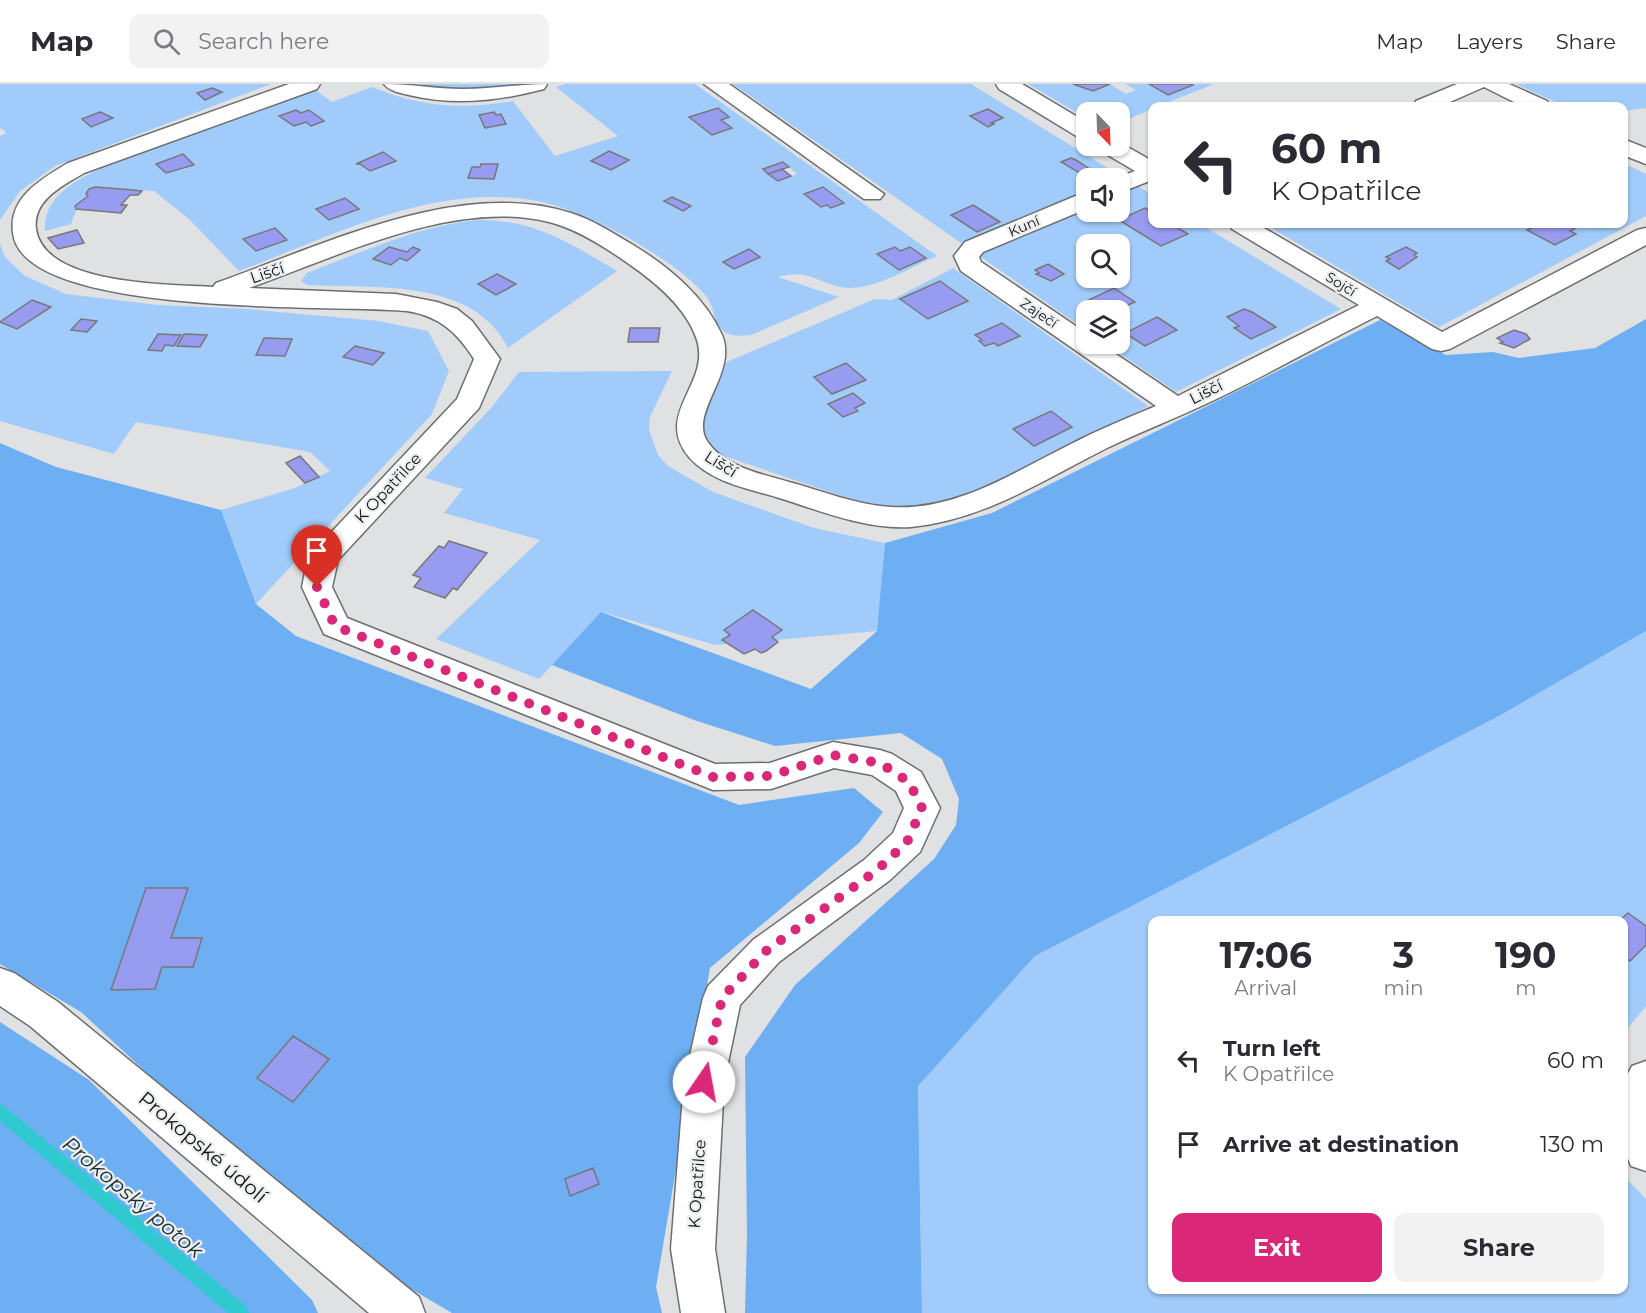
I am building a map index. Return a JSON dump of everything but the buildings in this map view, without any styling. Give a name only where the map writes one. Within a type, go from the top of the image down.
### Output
[{"type":"street","name":"K Opatřilce","points":[[309,84],[76,168],[49,185],[30,202],[22,223],[22,239],[32,255],[44,264],[74,277],[121,288],[381,302],[429,307],[466,326],[487,358],[468,402],[323,557],[317,587],[335,626],[713,777],[771,776],[833,755],[880,763],[909,782],[922,808],[907,842],[877,870],[766,951],[722,998],[704,1082],[693,1249],[703,1313]]},
{"type":"street","points":[[395,84],[420,93],[453,97],[493,94],[536,84]]},
{"type":"street","points":[[715,84],[872,194]]},
{"type":"street","points":[[1006,84],[1076,126]]},
{"type":"street","points":[[1433,102],[1475,84]]},
{"type":"street","points":[[1492,84],[1530,102]]},
{"type":"street","points":[[1628,148],[1646,157]]},
{"type":"street","points":[[1126,156],[1148,170]]},
{"type":"street","points":[[1130,181],[1148,174]]},
{"type":"street","name":"Kuní","points":[[966,256],[974,247],[1076,204]]},
{"type":"street","name":"Liščí","points":[[206,294],[436,215],[476,209],[519,210],[552,215],[584,226],[645,262],[676,289],[700,323],[715,354],[710,378],[689,417],[694,445],[712,462],[742,477],[853,510],[908,517],[973,505],[1103,439],[1176,407],[1376,306]]},
{"type":"street","name":"Sojčí","points":[[1248,228],[1441,343],[1646,235]]},
{"type":"street","name":"Zaječí","points":[[966,256],[970,266],[1176,407]]},
{"type":"street","name":"Prokopské údolí","points":[[0,986],[44,1014],[403,1313]]},
{"type":"street","points":[[1646,1079],[1629,1111],[1646,1152]]},
{"type":"shaded area","points":[[0,84],[271,84],[55,166],[20,191],[0,220],[0,136],[7,133],[0,128]]},
{"type":"shaded area","points":[[419,84],[513,84],[490,89],[454,91]]},
{"type":"shaded area","points":[[566,84],[695,84],[937,256],[883,281],[861,287],[840,287],[799,274],[778,277],[839,297],[751,335],[739,336],[731,335],[721,329],[706,296],[673,266],[604,225],[580,214],[537,201],[499,197],[460,199],[422,206],[347,228],[239,271],[189,219],[154,191],[95,187],[89,190],[85,201],[75,206],[77,208],[71,224],[45,231],[48,210],[53,201],[76,181],[95,171],[314,89],[332,102],[372,87],[407,99],[441,105],[459,106],[513,101],[555,156],[618,136],[556,87]],"holes":[[[717,108],[729,117],[721,120],[732,128],[712,135],[690,117]],[[296,110],[301,113],[309,110],[323,121],[311,125],[306,122],[294,126],[280,116]],[[609,151],[629,160],[611,170],[592,161]],[[183,154],[194,164],[166,173],[156,165]],[[783,162],[797,174],[778,181],[763,170]],[[481,164],[498,164],[494,178],[468,178],[472,167],[480,167]],[[823,187],[844,202],[821,207],[804,195]],[[275,228],[287,240],[255,251],[244,239]],[[895,247],[900,251],[910,247],[925,258],[899,270],[878,255]],[[749,250],[759,257],[734,269],[723,262]]]},
{"type":"shaded area","points":[[733,84],[971,84],[1076,149],[1076,156],[1088,156],[1108,168],[1076,168],[1076,197],[964,245]],"holes":[[[973,205],[999,222],[977,232],[952,216]]]},
{"type":"shaded area","points":[[1028,84],[1073,84],[1093,91],[1110,84],[1126,94],[1136,90],[1125,84],[1149,84],[1168,95],[1192,84],[1214,84],[1169,102],[1148,102],[1148,111],[1130,118],[1130,102],[1076,102],[1076,112]]},
{"type":"shaded area","points":[[1516,84],[1646,84],[1646,108],[1628,110],[1628,102],[1555,102]]},
{"type":"shaded area","points":[[1628,165],[1646,174],[1646,216],[1628,226]]},
{"type":"shaded area","points":[[1138,186],[1148,192],[1148,210],[1145,208],[1130,215],[1130,189]]},
{"type":"shaded area","points":[[1076,213],[1076,222],[1122,222],[1161,246],[1188,234],[1178,228],[1207,228],[1341,309],[1176,392],[1121,354],[1130,354],[1130,333],[1176,330],[1156,317],[1130,330],[1130,304],[1134,302],[1114,288],[1088,300],[1076,300],[1076,323],[978,255]],"holes":[[[1244,309],[1275,327],[1251,339],[1234,329],[1239,326],[1227,317]]]},
{"type":"shaded area","points":[[477,220],[497,221],[534,228],[567,242],[617,271],[508,348],[492,325],[471,309],[447,298],[420,291],[307,285],[301,281],[307,273],[370,249],[412,234]],"holes":[[[389,247],[407,252],[413,247],[407,261],[400,258],[391,265],[373,259]],[[497,274],[515,284],[497,295],[479,284]]]},
{"type":"shaded area","points":[[1272,228],[1533,228],[1528,231],[1555,245],[1575,234],[1570,231],[1576,228],[1624,228],[1439,327]],"holes":[[[1406,247],[1417,253],[1414,255],[1417,258],[1399,269],[1387,262],[1390,259],[1387,257]]]},
{"type":"shaded area","points":[[0,244],[5,257],[25,276],[66,294],[158,305],[247,309],[378,321],[428,331],[449,371],[432,414],[256,604],[221,510],[295,488],[330,471],[310,452],[136,422],[114,454],[0,421],[0,322],[17,329],[50,307],[32,300],[0,321]],"holes":[[[158,334],[181,335],[174,346],[165,345],[162,351],[149,350]],[[264,338],[292,340],[285,356],[257,355]],[[355,346],[384,353],[373,365],[344,357]]]},
{"type":"shaded area","points":[[953,268],[1148,406],[978,492],[947,503],[921,507],[868,505],[724,456],[710,447],[703,436],[701,426],[707,402],[722,364],[875,299],[892,300]],"holes":[[[940,282],[967,302],[928,319],[901,299]],[[1001,323],[1020,336],[999,346],[994,343],[985,346],[979,342],[982,340],[975,335]],[[853,393],[855,408],[858,411],[843,417],[828,404]],[[1051,411],[1071,427],[1034,445],[1013,430]]]},
{"type":"shaded area","points":[[1646,319],[1646,631],[1499,716],[1035,956],[918,1086],[922,1313],[745,1313],[747,1236],[745,1057],[795,985],[934,859],[956,825],[959,799],[942,759],[901,733],[775,746],[694,720],[552,665],[601,612],[811,689],[877,631],[885,543],[992,513],[1380,320],[1446,355],[1493,352],[1519,358],[1595,348]]},
{"type":"shaded area","points":[[672,371],[650,417],[649,430],[658,455],[668,466],[713,492],[814,528],[885,543],[878,631],[775,640],[772,637],[781,630],[753,610],[724,630],[730,635],[722,640],[727,644],[715,645],[602,612],[539,679],[436,639],[540,540],[444,513],[463,489],[425,478],[492,407],[519,372]]},
{"type":"shaded area","points":[[0,443],[56,467],[221,510],[256,604],[296,636],[739,805],[854,788],[883,812],[859,843],[710,968],[656,1287],[662,1313],[452,1313],[367,1263],[200,1122],[81,1012],[0,964]],"holes":[[[146,888],[187,888],[171,938],[193,967],[162,967],[155,989],[111,989]],[[328,1059],[293,1102],[258,1078]]]},
{"type":"shaded area","points":[[1646,631],[1646,926],[1628,913],[1625,916],[1148,916],[1148,1294],[1628,1294],[1628,1180],[1646,1199],[1646,1313],[922,1313],[918,1085],[1035,956],[1499,716]]},
{"type":"shaded area","points":[[1646,945],[1646,1006],[1628,1028],[1628,960],[1630,961]]},
{"type":"shaded area","points":[[0,1022],[89,1080],[312,1300],[318,1313],[0,1313]]},
{"type":"waterway","name":"Prokopský potok","points":[[0,1112],[241,1313]]},
{"type":"route","points":[[317,587],[335,626],[713,777],[771,776],[833,755],[880,763],[909,782],[922,808],[907,842],[877,870],[766,951],[722,998],[704,1082]]}]
